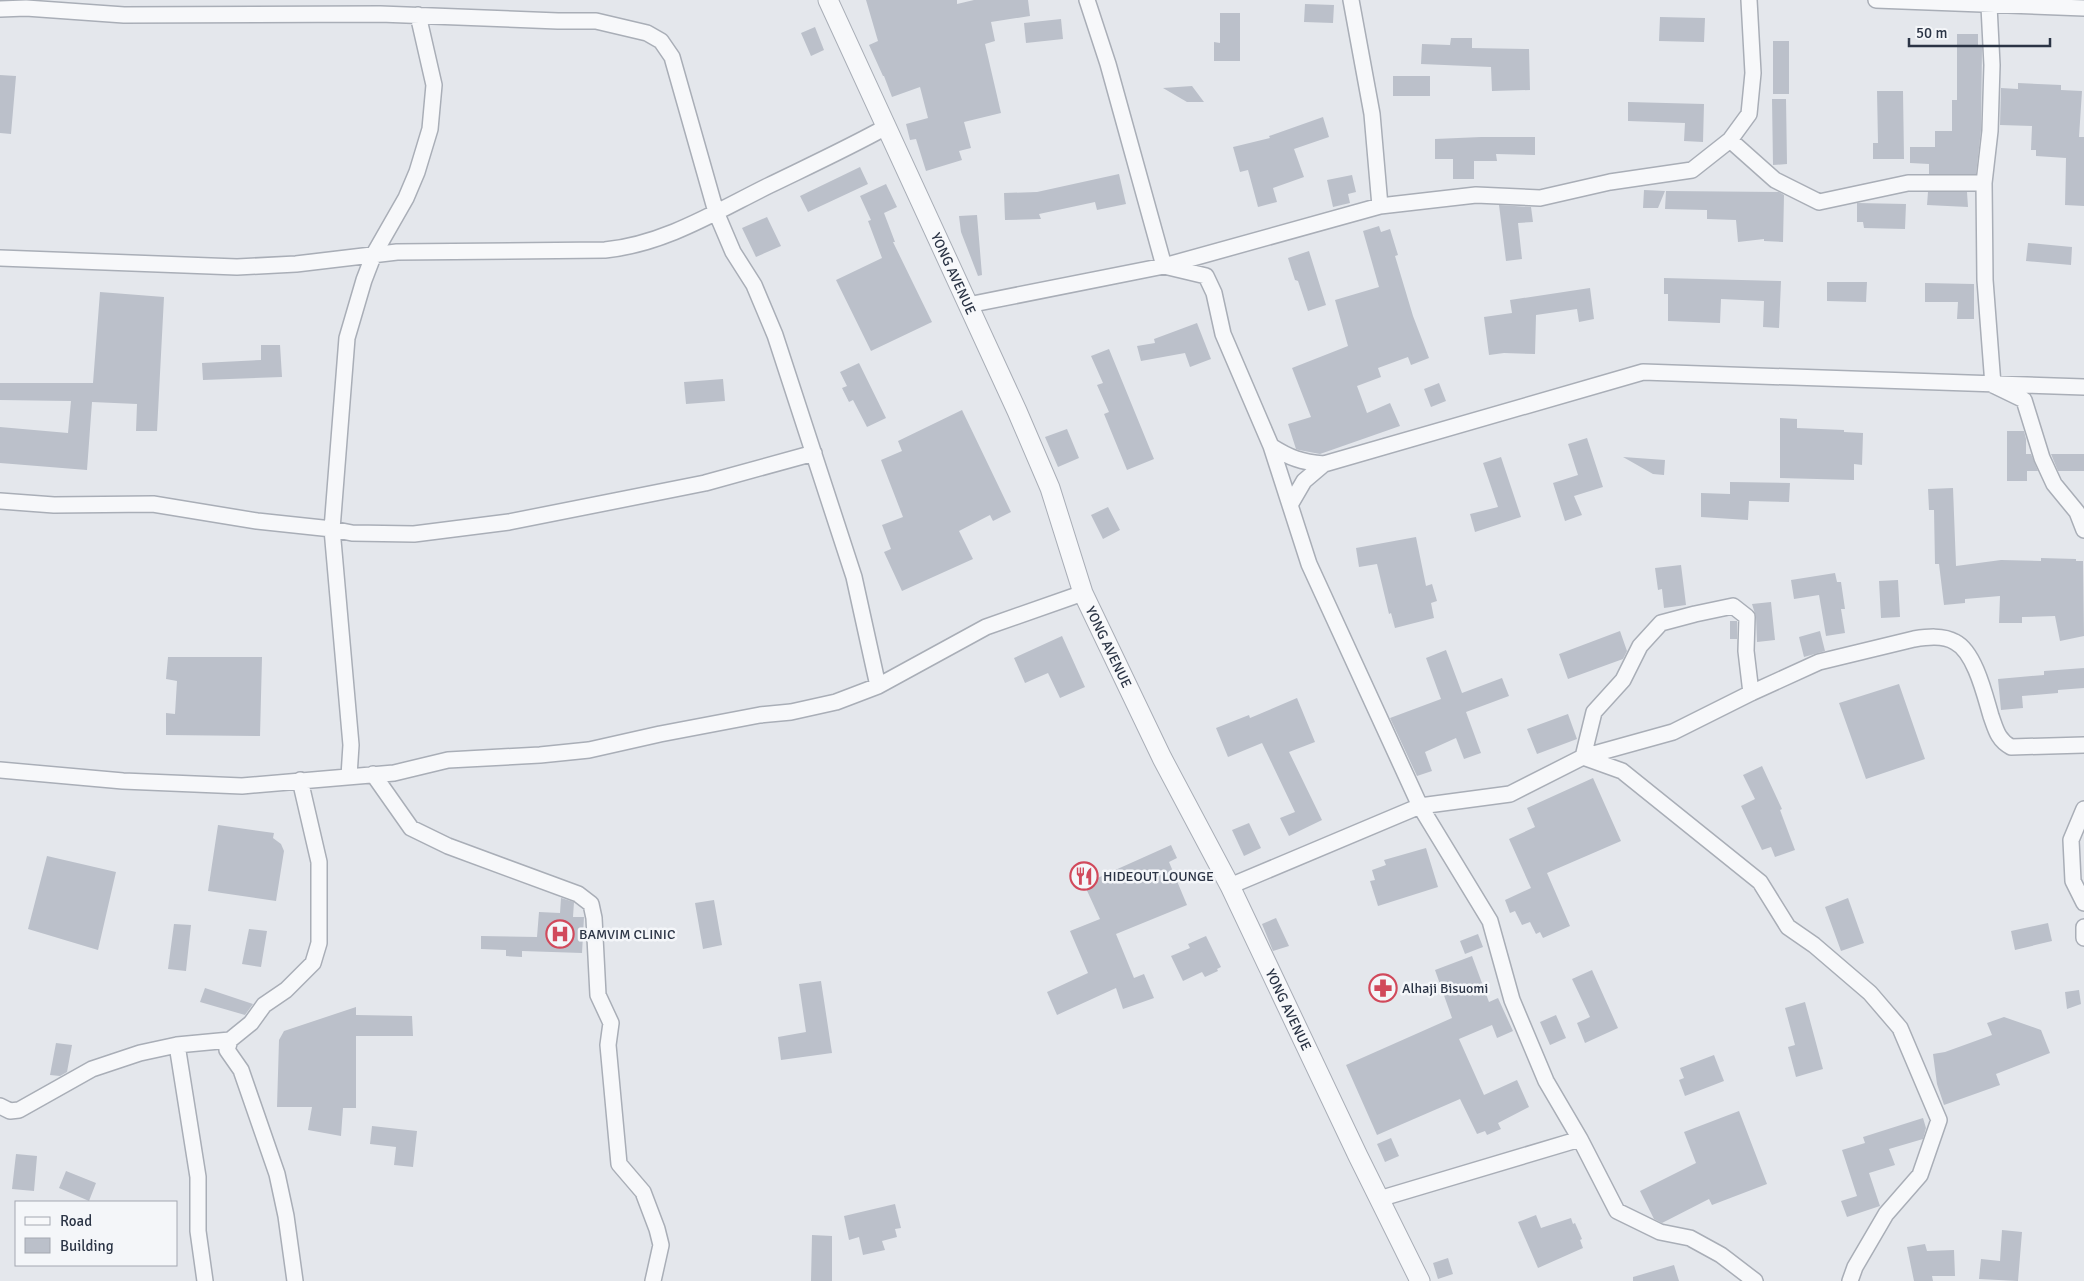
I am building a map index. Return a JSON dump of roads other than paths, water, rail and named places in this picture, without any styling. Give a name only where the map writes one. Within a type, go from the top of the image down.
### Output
[{"type":"street","name":"YONG AVENUE","points":[[828,0],[1050,488],[1083,593],[1162,758],[1230,886],[1418,1280]]},
{"type":"street","points":[[1087,0],[1108,64],[1164,266]]},
{"type":"street","points":[[1351,0],[1372,114],[1380,206]]},
{"type":"street","points":[[968,305],[1164,266],[1380,206],[1476,195],[1540,198],[1610,182],[1692,170],[1730,140],[1749,114],[1753,73],[1749,0]]},
{"type":"street","points":[[1876,0],[1989,6],[2084,8]]},
{"type":"street","points":[[1989,6],[1992,65],[1990,130],[1984,183],[1985,280],[1993,385]]},
{"type":"street","points":[[0,9],[26,8],[124,15],[380,14],[596,21],[647,33],[661,41],[672,56],[716,212],[733,252],[754,285],[775,335],[854,576],[878,686]]},
{"type":"street","points":[[350,776],[351,745],[332,529],[346,338],[374,254],[406,198],[417,172],[430,129],[434,85],[418,15]]},
{"type":"street","points":[[0,258],[237,267],[296,264],[374,254],[625,248],[670,234],[840,152],[886,127]]},
{"type":"street","points":[[1730,140],[1775,180],[1819,202],[1908,183],[1984,183]]},
{"type":"street","points":[[1164,266],[1206,276],[1214,293],[1223,334],[1270,446],[1309,564],[1420,806],[1490,921],[1512,1000],[1546,1081],[1580,1139],[1617,1211],[1660,1232],[1690,1238],[1721,1255],[1755,1281]]},
{"type":"street","points":[[1270,446],[1302,462],[1324,464],[1643,372],[2084,387]]},
{"type":"street","points":[[1993,385],[2024,400],[2042,458],[2054,484],[2077,512],[2084,530]]},
{"type":"street","points":[[0,501],[54,505],[153,504],[257,521],[352,533],[414,534],[509,522],[705,483],[814,453]]},
{"type":"street","points":[[1290,505],[1304,481],[1324,464]]},
{"type":"street","points":[[0,770],[123,781],[242,786],[394,773],[448,760],[540,755],[589,750],[669,732],[760,715],[816,708],[836,702],[878,686],[986,627],[1083,593]]},
{"type":"street","points":[[1583,757],[1594,712],[1623,680],[1640,646],[1661,624],[1695,614],[1734,606],[1747,616],[1746,651],[1751,693]]},
{"type":"street","points":[[1230,886],[1420,806],[1510,794],[1583,757],[1673,732],[1819,662],[1914,638],[1943,638],[1956,642],[1969,654],[1997,734],[2002,742],[2010,747],[2084,744]]},
{"type":"street","points":[[1583,757],[1622,771],[1760,882],[1788,926],[1814,945],[1870,993],[1900,1028],[1939,1120],[1920,1175],[1886,1214],[1855,1267],[1850,1281]]},
{"type":"street","points":[[373,774],[411,828],[448,846],[578,894],[591,904],[598,995],[611,1023],[608,1045],[619,1164],[643,1192],[658,1229],[661,1245],[653,1281]]},
{"type":"street","points":[[0,1106],[10,1111],[19,1110],[92,1069],[140,1053],[177,1045],[230,1040],[251,1023],[264,1006],[286,990],[313,963],[319,943],[319,862],[300,780]]},
{"type":"street","points":[[2084,810],[2071,840],[2074,881],[2084,903]]},
{"type":"street","points":[[2084,927],[2084,938]]},
{"type":"street","points":[[230,1040],[228,1050],[241,1070],[277,1174],[286,1216],[295,1281]]},
{"type":"street","points":[[177,1045],[198,1177],[198,1231],[205,1281]]},
{"type":"street","points":[[1379,1199],[1580,1139]]},
{"type":"place","name":"HIDEOUT LOUNGE","points":[[1084,876]]},
{"type":"place","name":"BAMVIM CLINIC","points":[[560,934]]},
{"type":"place","name":"Alhaji Bisuomi","points":[[1383,988]]}]
